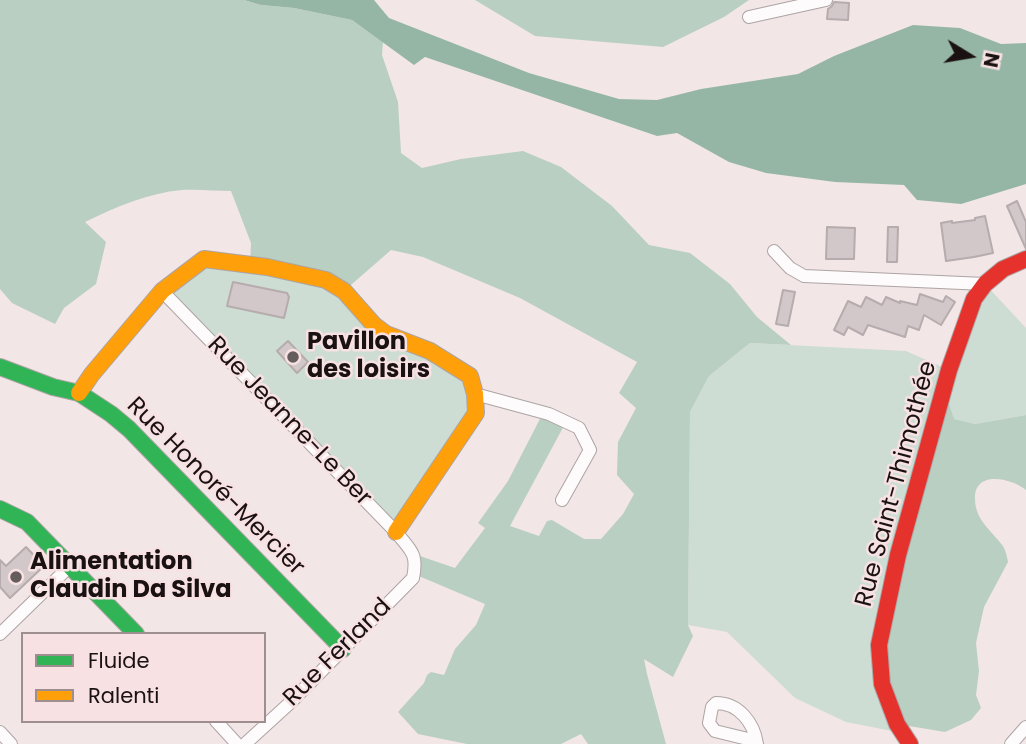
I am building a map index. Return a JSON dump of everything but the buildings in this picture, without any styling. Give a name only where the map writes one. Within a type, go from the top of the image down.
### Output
[{"type":"street","points":[[749,17],[826,0]]},
{"type":"street","points":[[774,251],[790,268],[804,276],[985,284]]},
{"type":"street","points":[[79,393],[162,291],[204,259],[267,267],[326,280],[344,291],[374,325],[386,334],[430,351],[470,376],[476,413],[396,532]]},
{"type":"street","name":"Rue Saint-Thimothée","points":[[910,744],[897,724],[883,684],[879,645],[898,555],[949,370],[974,299],[985,284],[1003,269],[1026,259]]},
{"type":"street","name":"Rue Jeanne-Le Ber","points":[[162,291],[396,532],[414,554]]},
{"type":"street","name":"Rue Honoré-Mercier","points":[[0,366],[53,387],[79,393],[111,414],[129,429],[343,649]]},
{"type":"street","points":[[475,394],[549,414],[579,428],[590,450],[562,500]]},
{"type":"street","points":[[0,509],[27,522],[134,632]]},
{"type":"street","name":"Rue Ferland","points":[[246,744],[413,578],[414,554]]},
{"type":"street","points":[[0,634],[70,566]]},
{"type":"street","points":[[218,723],[237,744]]},
{"type":"street","points":[[1012,744],[1026,727]]},
{"type":"street","points":[[0,732],[11,744]]},
{"type":"shaded area","points":[[0,0],[244,0],[352,20],[383,42],[382,55],[398,102],[401,153],[422,168],[461,159],[523,151],[561,167],[612,206],[649,245],[690,253],[730,284],[757,317],[791,345],[750,343],[709,376],[690,412],[688,625],[693,636],[673,677],[644,659],[666,744],[588,744],[581,734],[561,744],[467,744],[418,734],[398,712],[424,683],[427,675],[431,672],[444,675],[455,649],[476,625],[485,604],[414,574],[414,554],[455,568],[485,528],[478,523],[508,481],[543,413],[566,422],[510,526],[539,536],[547,521],[552,520],[584,539],[601,539],[623,514],[634,494],[617,475],[618,442],[636,408],[619,393],[637,362],[520,298],[423,257],[391,250],[344,291],[250,264],[251,243],[231,191],[182,190],[157,194],[120,206],[85,222],[106,242],[96,284],[64,308],[55,324],[12,303],[0,289]]},
{"type":"shaded area","points":[[244,0],[374,0],[389,18],[529,73],[619,99],[657,100],[701,89],[798,74],[834,56],[913,25],[960,28],[1001,44],[1026,43],[1026,184],[961,204],[917,200],[904,185],[835,182],[766,173],[729,162],[677,133],[657,136],[425,57],[414,65],[352,20]]},
{"type":"shaded area","points":[[475,0],[749,0],[724,17],[663,47],[535,36]]},
{"type":"shaded area","points":[[204,259],[326,280],[374,325],[470,376],[476,413],[396,532],[162,291]]},
{"type":"shaded area","points":[[985,284],[1026,328],[1026,415],[975,424],[953,419],[947,398],[897,724],[892,731],[846,722],[795,698],[727,632],[688,625],[690,412],[709,376],[750,343],[906,351],[949,370]]},
{"type":"shaded area","points":[[947,398],[954,419],[975,424],[1026,415],[1026,490],[1012,482],[994,479],[980,484],[976,490],[978,513],[1003,546],[1008,562],[984,607],[976,643],[979,671],[976,695],[981,708],[971,720],[945,732],[897,724],[879,645]]},
{"type":"traffic: fast","points":[[0,367],[53,387],[79,393],[111,414],[129,429],[343,649]]},
{"type":"traffic: fast","points":[[0,509],[27,522],[134,632]]},
{"type":"traffic: slow","points":[[79,393],[162,291],[204,259],[267,267],[326,280],[344,291],[374,325],[386,334],[430,351],[470,376],[476,413],[396,532]]},
{"type":"traffic: jam","points":[[910,744],[897,724],[882,684],[879,645],[898,555],[949,370],[974,299],[985,284],[1003,269],[1026,259]]},
{"type":"place","name":"Pavillon des loisirs","points":[[293,357]]},
{"type":"place","name":"Alimentation Claudin Da Silva","points":[[16,577]]}]
